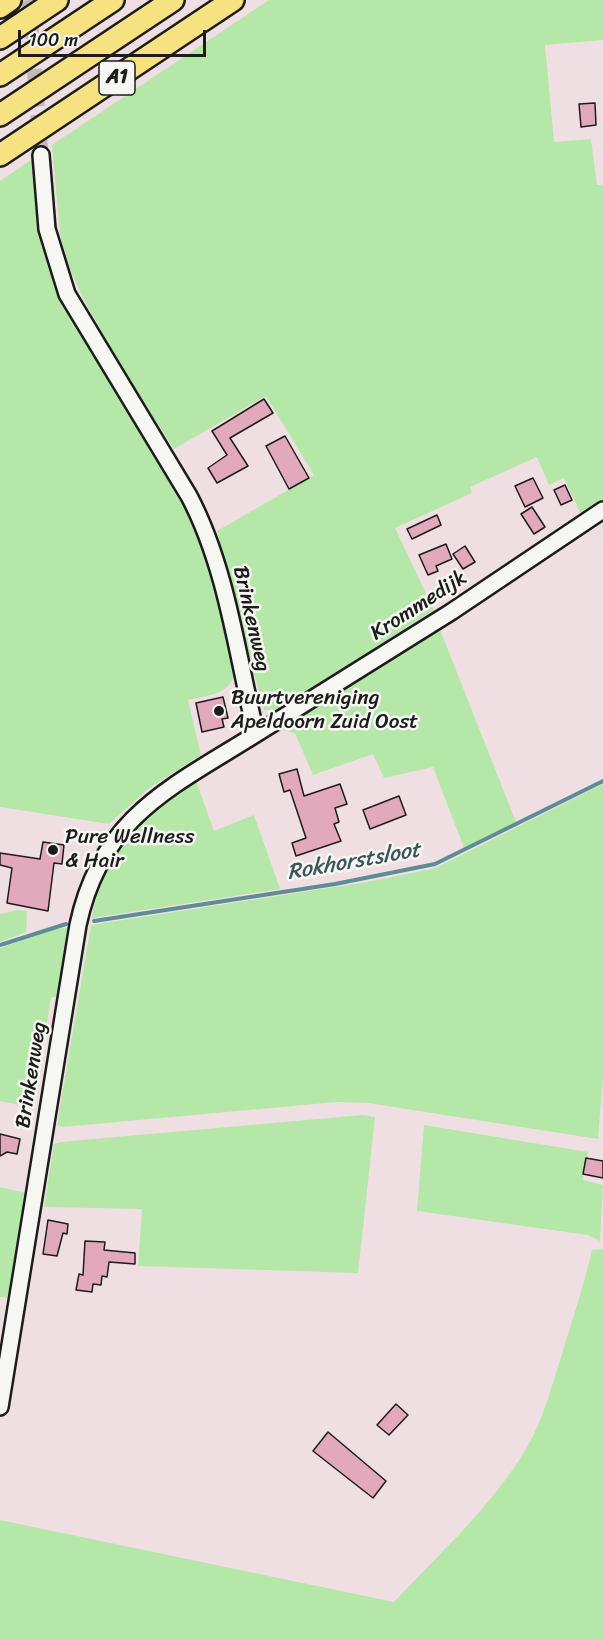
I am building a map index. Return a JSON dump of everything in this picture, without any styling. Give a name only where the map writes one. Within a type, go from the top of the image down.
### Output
[{"type":"highway","points":[[0,7],[10,0]]},
{"type":"highway","points":[[0,38],[57,0]]},
{"type":"highway","points":[[0,75],[113,0]]},
{"type":"highway","name":"A1","points":[[0,115],[174,0]]},
{"type":"highway","name":"A1","points":[[0,155],[233,0]]},
{"type":"street","name":"Brinkenweg","points":[[0,1407],[74,948],[88,887],[108,846],[136,814],[169,789],[256,734],[218,570],[203,524],[189,496],[78,315],[59,275],[47,228],[41,155]]},
{"type":"street","name":"Krommedijk","points":[[256,734],[451,612],[603,510]]},
{"type":"green space","points":[[269,0],[603,0],[603,40],[545,45],[554,142],[591,139],[597,185],[603,185],[603,500],[581,514],[564,478],[549,485],[537,457],[470,487],[472,493],[395,528],[434,610],[277,710],[264,710],[217,531],[314,475],[266,396],[174,449],[125,374],[83,298],[67,262],[60,234],[52,145]]},
{"type":"green space","points":[[35,157],[42,224],[49,257],[60,289],[193,520],[209,568],[235,673],[223,690],[188,700],[201,755],[148,789],[109,824],[0,807],[0,181]]},
{"type":"green space","points":[[439,627],[516,822],[464,848],[433,767],[384,778],[373,754],[313,775],[295,733],[277,729]]},
{"type":"green space","points":[[196,781],[214,831],[254,815],[280,889],[92,918],[97,894],[105,873],[127,838],[141,822]]},
{"type":"green space","points":[[603,784],[603,1077],[598,1139],[368,1103],[337,1102],[62,1127],[57,1125],[91,925],[367,882],[436,868]]},
{"type":"green space","points":[[17,910],[27,911],[26,932],[0,942],[0,914]]},
{"type":"green space","points":[[68,928],[56,997],[51,997],[34,1108],[0,1101],[0,948],[55,929]]},
{"type":"green space","points":[[363,1115],[375,1117],[358,1273],[138,1266],[142,1209],[44,1207],[54,1144],[60,1142]]},
{"type":"green space","points":[[424,1125],[588,1152],[583,1180],[603,1185],[600,1241],[588,1235],[417,1211]]},
{"type":"green space","points":[[0,1187],[26,1193],[9,1298],[0,1297]]},
{"type":"green space","points":[[603,1249],[603,1640],[0,1640],[0,1520],[394,1602],[481,1510],[526,1449],[547,1401],[592,1250]]},
{"type":"building","points":[[595,103],[596,125],[581,127],[579,104]]},
{"type":"building","points":[[264,399],[273,413],[230,438],[248,466],[217,483],[208,468],[227,455],[212,431]]},
{"type":"building","points":[[285,436],[309,478],[289,489],[266,446]]},
{"type":"building","points":[[533,478],[543,498],[525,507],[515,486]]},
{"type":"building","points":[[565,485],[572,500],[561,505],[554,490]]},
{"type":"building","points":[[532,507],[545,527],[534,534],[521,514]]},
{"type":"building","points":[[437,515],[441,525],[412,539],[407,529]]},
{"type":"building","points":[[446,544],[452,559],[436,566],[438,571],[428,575],[419,555]]},
{"type":"building","points":[[465,546],[475,562],[463,569],[453,554]]},
{"type":"building","points":[[223,697],[228,718],[222,719],[224,727],[202,732],[196,703]]},
{"type":"building","points":[[297,769],[304,796],[340,784],[347,804],[335,808],[339,822],[334,824],[341,841],[296,856],[292,843],[306,838],[290,790],[284,792],[279,774]]},
{"type":"building","points":[[399,796],[406,815],[370,829],[363,810]]},
{"type":"building","points":[[43,842],[64,845],[62,864],[54,863],[48,911],[7,903],[12,868],[0,865],[0,853],[40,859]]},
{"type":"building","points":[[0,1134],[20,1139],[17,1154],[7,1152],[0,1156]]},
{"type":"building","points":[[586,1158],[603,1161],[603,1178],[583,1174]]},
{"type":"building","points":[[48,1220],[68,1224],[67,1234],[63,1233],[57,1256],[43,1254]]},
{"type":"building","points":[[85,1241],[105,1242],[104,1250],[135,1253],[135,1264],[109,1262],[107,1277],[102,1276],[101,1285],[93,1284],[92,1292],[76,1290],[79,1274],[83,1275]]},
{"type":"building","points":[[396,1404],[408,1415],[389,1435],[377,1425]]},
{"type":"building","points":[[328,1432],[386,1481],[373,1498],[313,1451]]},
{"type":"waterway","name":"Rokhorstsloot","points":[[94,921],[335,884],[435,864],[603,781]]},
{"type":"waterway","name":"Rokhorstsloot","points":[[0,945],[66,924]]},
{"type":"tunnel","points":[[29,0],[41,155]]},
{"type":"place","name":"Buurtvereniging Apeldoorn Zuid Oost","points":[[219,711]]},
{"type":"place","name":"Pure Wellness & Hair","points":[[53,850]]}]
